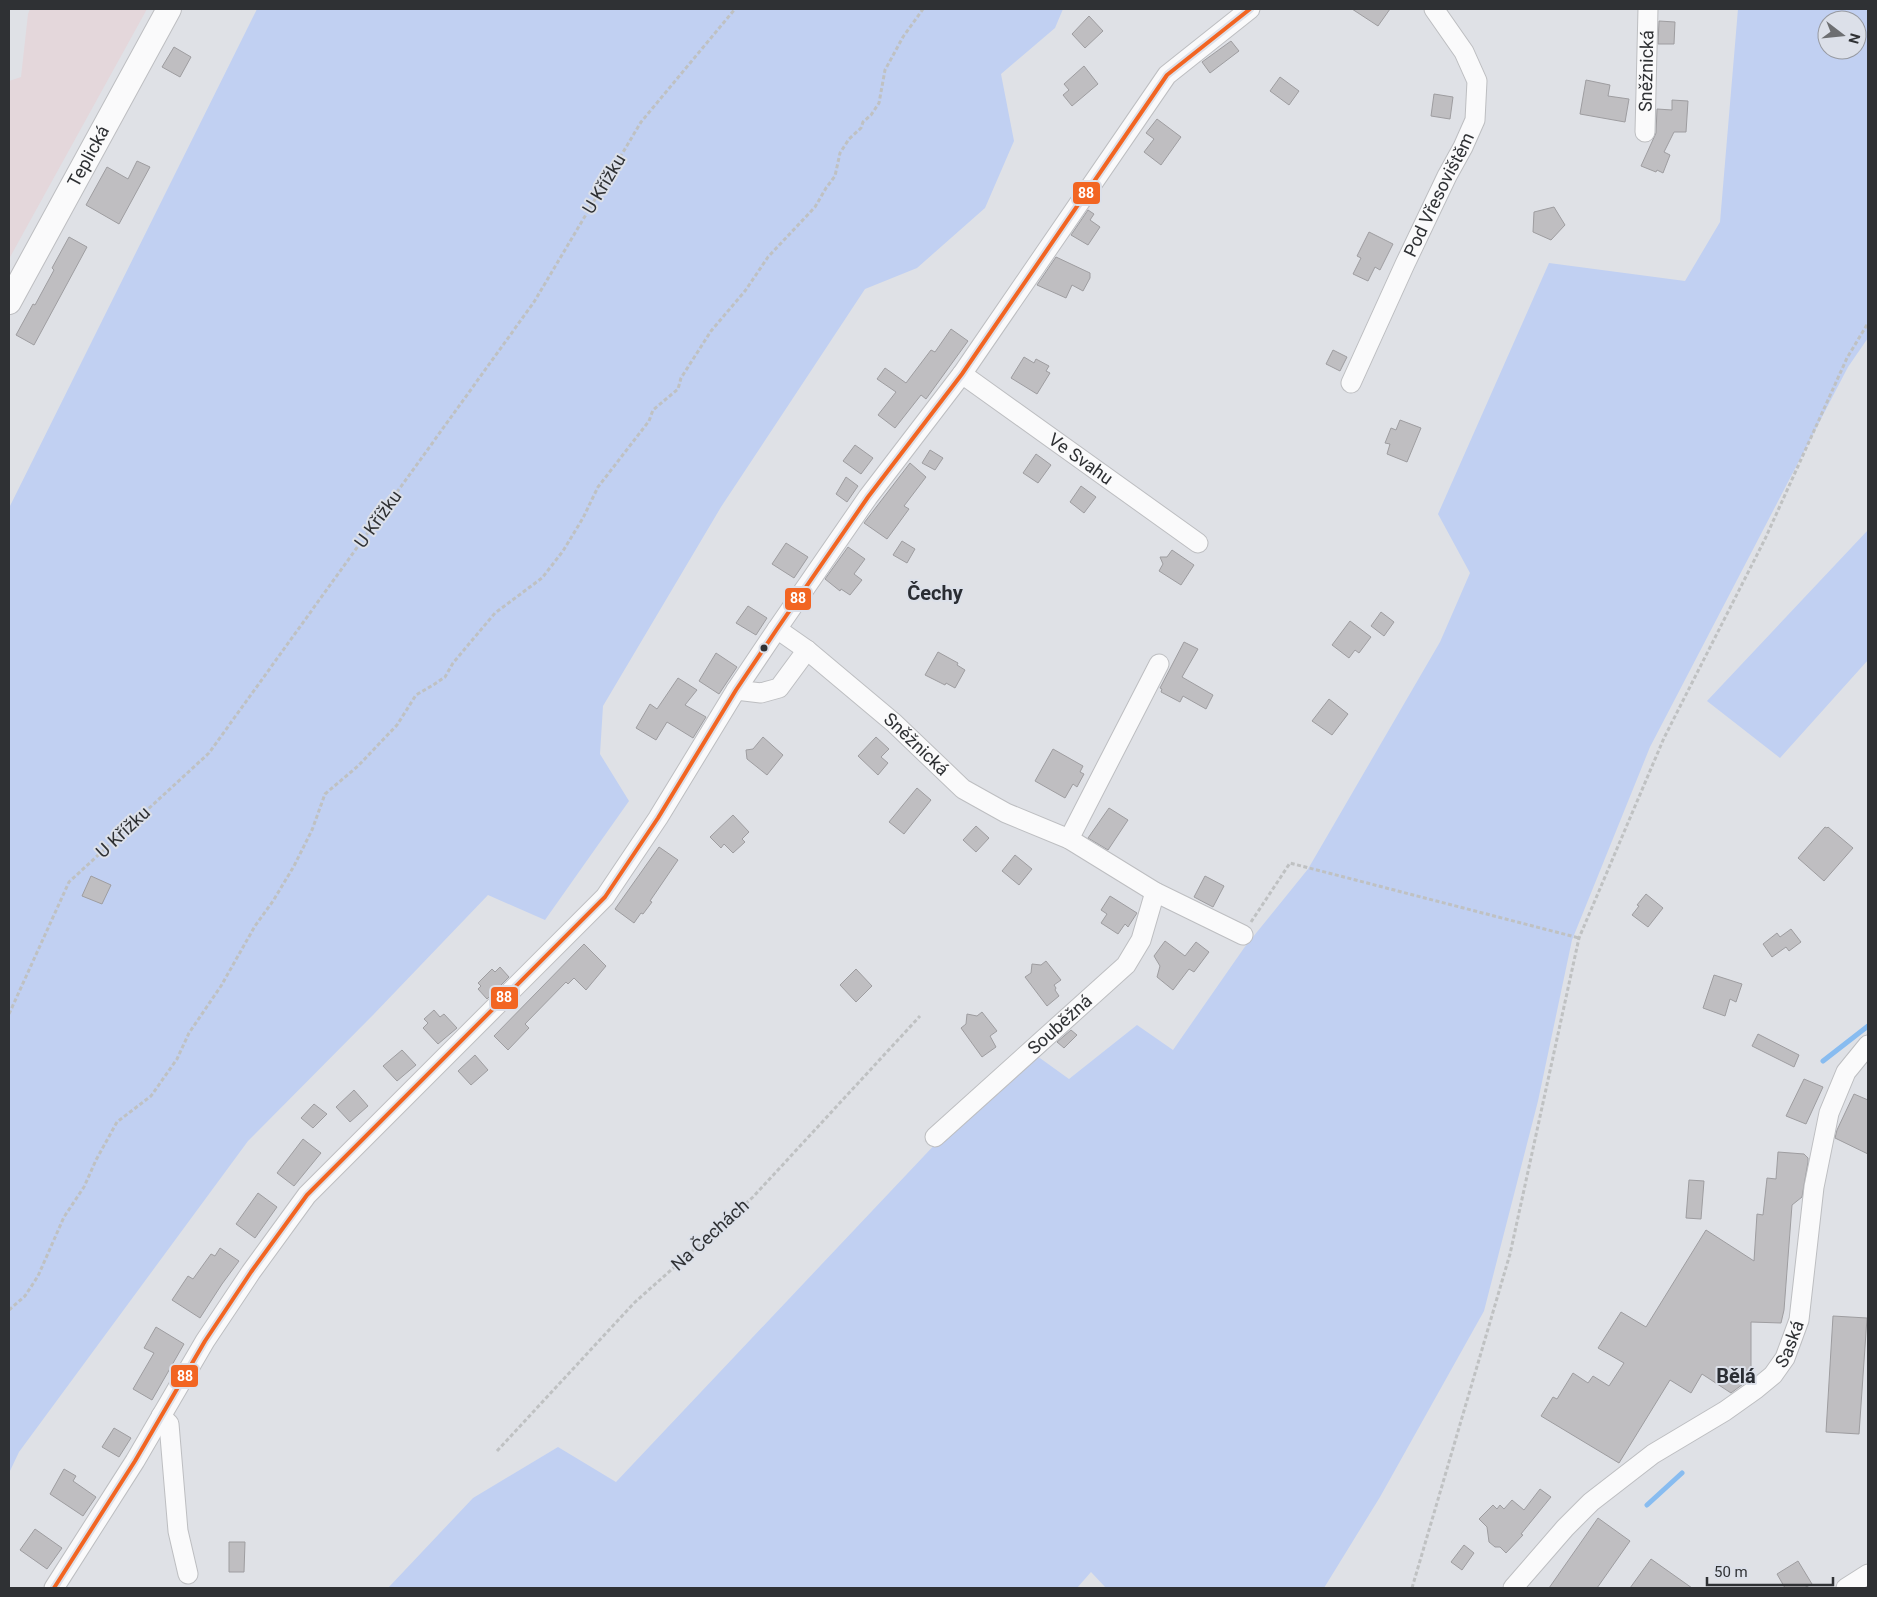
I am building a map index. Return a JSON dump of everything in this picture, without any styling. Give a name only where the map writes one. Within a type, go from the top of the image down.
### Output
[{"type":"main road","name":"Teplická","points":[[9,302],[169,9]]},
{"type":"street","points":[[54,1588],[161,1416],[210,1333],[307,1194],[605,897],[658,818],[736,690],[777,629],[868,497],[962,374],[1167,75],[1250,9]]},
{"type":"street","name":"Pod Vřesovištěm","points":[[1351,383],[1405,264],[1475,120],[1477,81],[1464,52],[1434,9]]},
{"type":"street","name":"Sněžnická","points":[[1645,132],[1648,9]]},
{"type":"street","name":"Ve Svahu","points":[[962,374],[1198,543]]},
{"type":"street","name":"Sněžnická","points":[[777,629],[807,650],[894,723],[963,789],[1006,813],[1069,839],[1155,892],[1243,935]]},
{"type":"street","points":[[736,690],[761,693],[779,688],[807,650]]},
{"type":"street","points":[[1069,839],[1159,664]]},
{"type":"street","name":"Souběžná","points":[[935,1137],[1126,965],[1141,940],[1155,892]]},
{"type":"street","name":"Saská","points":[[1513,1588],[1565,1528],[1591,1502],[1653,1454],[1725,1411],[1756,1389],[1773,1375],[1785,1358],[1800,1320],[1814,1187],[1829,1114],[1846,1072],[1868,1045]]},
{"type":"street","points":[[161,1416],[169,1424],[178,1531],[188,1574]]},
{"type":"street","points":[[1846,1588],[1868,1574]]},
{"type":"path","name":"U Křížku","points":[[9,1014],[69,882],[209,753],[534,302],[641,122],[735,9]]},
{"type":"path","points":[[9,1310],[24,1296],[38,1276],[64,1217],[84,1187],[96,1160],[117,1122],[151,1096],[177,1059],[190,1033],[221,986],[255,926],[274,901],[312,830],[325,794],[358,766],[397,725],[416,695],[445,677],[454,663],[495,613],[542,578],[563,551],[583,518],[598,487],[648,421],[654,410],[678,388],[681,378],[711,331],[745,290],[768,257],[815,207],[835,176],[840,153],[849,139],[861,128],[863,122],[871,115],[879,103],[884,70],[923,9]]},
{"type":"path","points":[[1412,1588],[1510,1254],[1579,938],[1664,738],[1765,540],[1847,358],[1868,323]]},
{"type":"path","points":[[1243,935],[1290,863],[1579,938]]},
{"type":"path","name":"Na Čechách","points":[[497,1451],[634,1303],[753,1197],[920,1016]]},
{"type":"shaded area","points":[[30,9],[147,9],[9,259],[9,81],[21,77]]},
{"type":"shaded area","points":[[257,9],[1063,9],[1055,28],[1001,74],[1014,141],[985,208],[917,268],[865,289],[721,507],[603,706],[600,754],[629,801],[545,920],[488,895],[248,1141],[19,1452],[9,1473],[9,508]]},
{"type":"shaded area","points":[[1738,9],[1868,9],[1868,338],[1848,367],[1650,747],[1572,940],[1538,1101],[1484,1311],[1380,1497],[1324,1588],[1106,1588],[1091,1572],[1077,1588],[388,1588],[473,1498],[558,1447],[616,1482],[1026,1048],[1069,1079],[1137,1025],[1173,1050],[1244,948],[1308,869],[1440,642],[1470,573],[1438,514],[1549,263],[1685,281],[1720,222]]},
{"type":"shaded area","points":[[1868,530],[1868,660],[1780,758],[1707,701]]},
{"type":"building","points":[[1352,9],[1390,9],[1378,26]]},
{"type":"building","points":[[1089,16],[1103,31],[1085,48],[1072,34]]},
{"type":"building","points":[[1659,21],[1675,22],[1674,44],[1658,44]]},
{"type":"building","points":[[1231,41],[1239,51],[1210,73],[1202,62]]},
{"type":"building","points":[[174,47],[191,57],[180,77],[162,67]]},
{"type":"building","points":[[1084,66],[1098,84],[1072,106],[1063,95],[1069,90],[1064,84]]},
{"type":"building","points":[[1280,77],[1299,91],[1289,105],[1270,91]]},
{"type":"building","points":[[1586,80],[1610,85],[1608,96],[1629,99],[1625,122],[1580,114]]},
{"type":"building","points":[[1434,94],[1453,97],[1450,119],[1431,116]]},
{"type":"building","points":[[1672,100],[1688,101],[1686,132],[1674,132],[1664,152],[1670,155],[1663,173],[1657,170],[1656,172],[1641,166],[1656,133],[1657,109],[1672,110]]},
{"type":"building","points":[[1157,119],[1181,137],[1161,165],[1144,152],[1154,139],[1146,133]]},
{"type":"building","points":[[137,161],[150,167],[119,224],[86,205],[107,167],[128,179]]},
{"type":"building","points":[[1554,207],[1565,225],[1551,240],[1533,232],[1534,212]]},
{"type":"building","points":[[1088,210],[1094,214],[1090,220],[1100,227],[1088,245],[1071,235]]},
{"type":"building","points":[[1369,232],[1393,244],[1380,270],[1375,267],[1368,281],[1353,274],[1361,258],[1357,256]]},
{"type":"building","points":[[69,237],[87,247],[34,345],[16,335],[54,270],[52,268]]},
{"type":"building","points":[[1056,257],[1090,273],[1090,278],[1083,291],[1072,285],[1066,298],[1037,285]]},
{"type":"building","points":[[951,329],[968,341],[926,399],[921,395],[895,428],[878,415],[896,392],[877,379],[885,368],[906,383],[931,350],[935,352]]},
{"type":"building","points":[[1333,350],[1347,357],[1340,371],[1326,364]]},
{"type":"building","points":[[1024,357],[1034,363],[1036,359],[1049,366],[1046,371],[1050,373],[1037,394],[1011,378]]},
{"type":"building","points":[[1400,420],[1421,428],[1407,462],[1387,454],[1390,444],[1385,443],[1391,428],[1396,430]]},
{"type":"building","points":[[855,445],[873,458],[861,474],[843,461]]},
{"type":"building","points":[[930,450],[943,458],[935,470],[922,463]]},
{"type":"building","points":[[1036,454],[1051,465],[1038,483],[1023,473]]},
{"type":"building","points":[[910,463],[926,477],[904,506],[909,509],[887,539],[864,523]]},
{"type":"building","points":[[846,477],[858,486],[847,502],[836,494]]},
{"type":"building","points":[[1081,486],[1096,497],[1084,513],[1070,502]]},
{"type":"building","points":[[902,541],[915,549],[907,563],[893,555]]},
{"type":"building","points":[[786,543],[808,557],[794,578],[772,564]]},
{"type":"building","points":[[848,547],[865,559],[854,574],[862,580],[850,595],[841,589],[840,591],[825,579]]},
{"type":"building","points":[[1172,550],[1194,565],[1181,585],[1159,571],[1163,564],[1160,557],[1167,557]]},
{"type":"building","points":[[748,606],[767,618],[756,635],[736,623]]},
{"type":"building","points":[[1381,612],[1394,622],[1384,636],[1371,626]]},
{"type":"building","points":[[1350,621],[1371,637],[1359,653],[1355,650],[1349,658],[1332,645]]},
{"type":"building","points":[[1184,642],[1198,649],[1182,677],[1213,695],[1206,709],[1183,696],[1180,702],[1161,692],[1162,689],[1160,688]]},
{"type":"building","points":[[938,652],[958,663],[957,665],[965,670],[955,688],[925,675]]},
{"type":"building","points":[[716,653],[737,667],[719,694],[699,681]]},
{"type":"building","points":[[678,678],[697,690],[685,705],[706,717],[693,738],[667,722],[656,740],[636,728],[650,704],[657,709]]},
{"type":"building","points":[[1329,699],[1348,714],[1332,735],[1312,721]]},
{"type":"building","points":[[763,737],[783,755],[767,775],[747,759],[746,750],[753,749]]},
{"type":"building","points":[[876,737],[889,749],[881,757],[888,763],[878,775],[858,756]]},
{"type":"building","points":[[1053,749],[1083,766],[1080,772],[1084,774],[1077,787],[1073,784],[1065,798],[1035,781]]},
{"type":"building","points":[[917,788],[931,800],[904,834],[889,822]]},
{"type":"building","points":[[1109,808],[1128,820],[1108,850],[1088,838]]},
{"type":"building","points":[[733,815],[749,832],[742,839],[745,842],[733,853],[724,844],[721,848],[710,837]]},
{"type":"building","points":[[976,826],[989,838],[976,852],[963,840]]},
{"type":"building","points":[[1825,827],[1828,827],[1853,848],[1824,881],[1798,858]]},
{"type":"building","points":[[659,847],[678,860],[650,901],[652,902],[634,923],[615,909]]},
{"type":"building","points":[[1015,855],[1032,869],[1019,885],[1002,871]]},
{"type":"building","points":[[91,876],[111,885],[102,904],[82,896]]},
{"type":"building","points":[[1205,876],[1224,886],[1213,907],[1194,897]]},
{"type":"building","points":[[1646,894],[1663,908],[1648,927],[1632,915]]},
{"type":"building","points":[[1110,896],[1137,913],[1128,927],[1125,924],[1118,934],[1101,923],[1107,914],[1101,910]]},
{"type":"building","points":[[1791,929],[1801,942],[1789,951],[1786,947],[1772,957],[1763,944],[1777,933],[1780,937]]},
{"type":"building","points":[[1165,941],[1185,956],[1196,942],[1209,952],[1194,972],[1189,969],[1173,990],[1157,977],[1160,966],[1154,956]]},
{"type":"building","points":[[584,944],[606,966],[586,990],[574,978],[568,984],[566,982],[525,1024],[529,1028],[508,1050],[494,1036]]},
{"type":"building","points":[[1046,961],[1061,980],[1054,985],[1059,996],[1047,1006],[1025,977],[1031,973],[1032,964],[1041,965]]},
{"type":"building","points":[[500,967],[509,977],[487,999],[478,989],[481,986],[478,983],[492,969],[495,972]]},
{"type":"building","points":[[856,969],[872,986],[856,1002],[840,985]]},
{"type":"building","points":[[1714,975],[1742,984],[1736,1002],[1730,999],[1725,1016],[1703,1008]]},
{"type":"building","points":[[434,1010],[440,1017],[444,1014],[457,1028],[438,1044],[423,1028],[428,1023],[424,1019]]},
{"type":"building","points":[[982,1012],[997,1031],[990,1036],[996,1047],[982,1057],[961,1028],[966,1024],[967,1014],[977,1016]]},
{"type":"building","points":[[1071,1030],[1077,1035],[1064,1048],[1057,1042]]},
{"type":"building","points":[[1758,1034],[1799,1055],[1794,1067],[1752,1046]]},
{"type":"building","points":[[402,1050],[416,1065],[397,1081],[383,1066]]},
{"type":"building","points":[[475,1055],[488,1070],[471,1085],[458,1071]]},
{"type":"building","points":[[1804,1079],[1823,1087],[1806,1124],[1786,1116]]},
{"type":"building","points":[[354,1090],[368,1106],[350,1122],[336,1107]]},
{"type":"building","points":[[1854,1094],[1868,1100],[1868,1154],[1835,1138]]},
{"type":"building","points":[[314,1104],[327,1114],[313,1128],[301,1118]]},
{"type":"building","points":[[303,1139],[321,1153],[294,1186],[277,1173]]},
{"type":"building","points":[[1778,1152],[1804,1154],[1808,1158],[1808,1162],[1802,1197],[1792,1205],[1784,1310],[1781,1323],[1751,1322],[1751,1378],[1731,1393],[1702,1374],[1691,1393],[1670,1380],[1619,1463],[1541,1416],[1553,1397],[1557,1399],[1573,1373],[1588,1383],[1593,1376],[1609,1386],[1624,1363],[1598,1348],[1621,1312],[1646,1327],[1706,1230],[1754,1261],[1757,1214],[1763,1215],[1767,1178],[1776,1179]]},
{"type":"building","points":[[1689,1180],[1704,1181],[1701,1219],[1686,1218]]},
{"type":"building","points":[[258,1193],[277,1207],[255,1238],[236,1224]]},
{"type":"building","points":[[220,1248],[239,1261],[200,1318],[172,1300],[188,1276],[193,1279],[211,1254],[215,1256]]},
{"type":"building","points":[[1833,1316],[1867,1318],[1859,1434],[1826,1432]]},
{"type":"building","points":[[156,1327],[184,1344],[152,1400],[133,1389],[154,1353],[144,1348]]},
{"type":"building","points":[[114,1428],[131,1438],[119,1457],[102,1447]]},
{"type":"building","points":[[64,1469],[76,1476],[73,1481],[96,1497],[83,1516],[50,1494]]},
{"type":"building","points":[[1540,1489],[1551,1497],[1521,1534],[1523,1535],[1506,1553],[1500,1547],[1495,1547],[1489,1542],[1487,1527],[1479,1519],[1493,1505],[1497,1509],[1500,1505],[1504,1509],[1512,1500],[1524,1510]]},
{"type":"building","points":[[1598,1518],[1630,1541],[1597,1588],[1549,1588]]},
{"type":"building","points":[[35,1529],[62,1548],[47,1569],[20,1550]]},
{"type":"building","points":[[229,1542],[245,1542],[244,1572],[229,1572]]},
{"type":"building","points":[[1464,1545],[1474,1553],[1462,1570],[1451,1562]]},
{"type":"building","points":[[1651,1559],[1692,1588],[1630,1588]]},
{"type":"building","points":[[1798,1561],[1812,1584],[1804,1588],[1785,1588],[1777,1574]]},
{"type":"waterway","points":[[1823,1061],[1868,1026]]},
{"type":"waterway","points":[[1647,1505],[1682,1473]]},
{"type":"transit line","name":"88","points":[[54,1588],[135,1461],[205,1341],[251,1272],[307,1195],[605,897],[658,818],[736,690],[777,629],[868,497],[962,374],[1167,75],[1250,9]]},
{"type":"district","name":"Čechy","points":[[935,593]]},
{"type":"district","name":"Bělá","points":[[1736,1376]]}]
